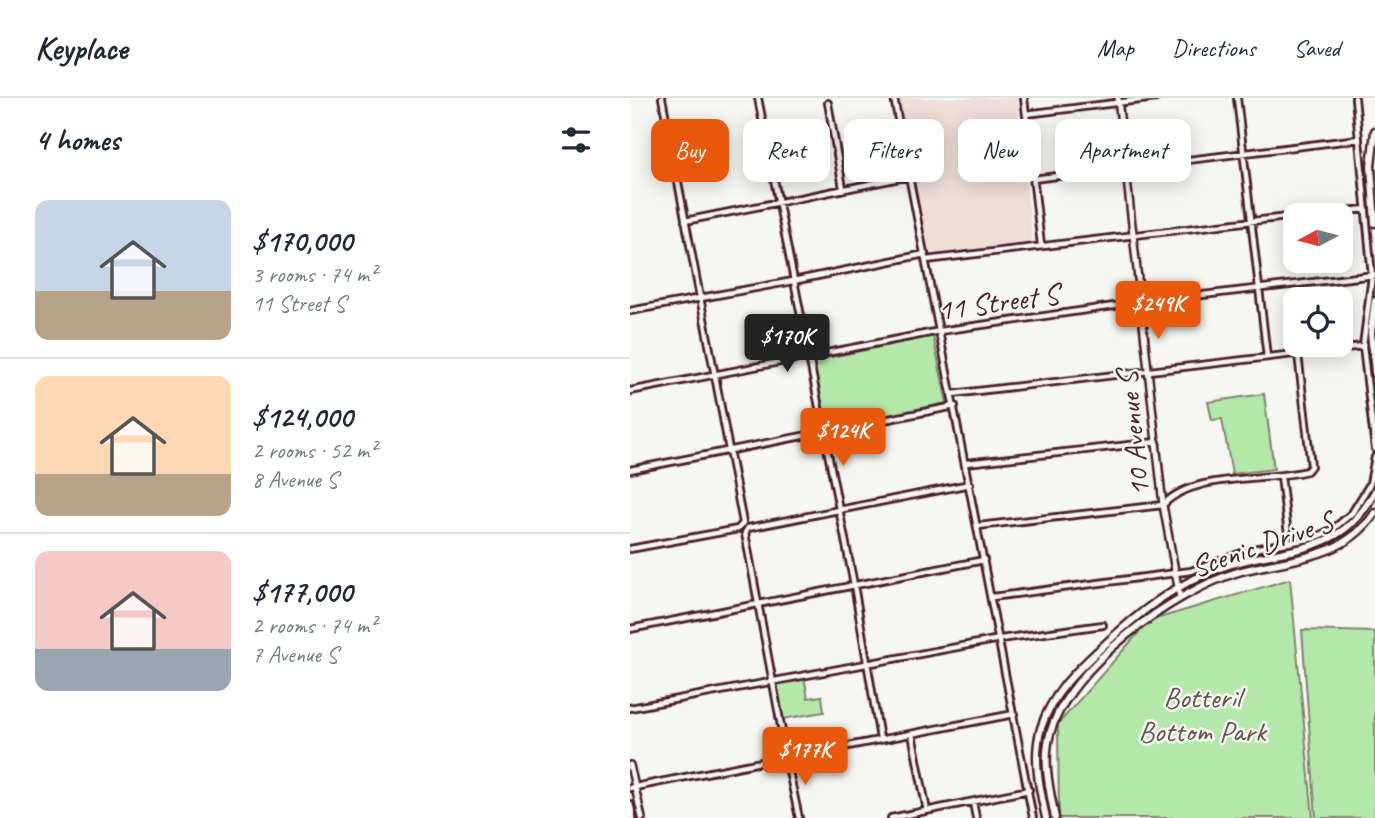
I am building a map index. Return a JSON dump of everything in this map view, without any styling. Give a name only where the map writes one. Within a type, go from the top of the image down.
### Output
[{"type":"main road","points":[[1375,131],[1371,166],[1375,223]]},
{"type":"main road","points":[[1375,301],[1371,333],[1375,373]]},
{"type":"main road","name":"Scenic Drive S","points":[[1045,818],[1037,758],[1041,730],[1059,691],[1088,660],[1142,611],[1177,587],[1236,563],[1319,544],[1352,524],[1375,491]]},
{"type":"main road","name":"Scenic Drive S","points":[[1055,818],[1047,752],[1057,714],[1067,696],[1119,641],[1153,614],[1180,598],[1234,573],[1324,552],[1353,537],[1375,513]]},
{"type":"street","points":[[630,549],[738,529],[743,523],[662,98]]},
{"type":"street","points":[[758,98],[854,585],[880,739]]},
{"type":"street","points":[[894,98],[898,119]]},
{"type":"street","points":[[1024,98],[1027,119]]},
{"type":"street","points":[[1026,114],[1118,100],[1156,98]]},
{"type":"street","points":[[1237,98],[1267,357]]},
{"type":"street","points":[[1355,98],[1373,275],[1363,345],[1375,449]]},
{"type":"street","name":"10 Avenue S","points":[[1118,100],[1120,119]]},
{"type":"street","points":[[828,103],[843,188]]},
{"type":"street","points":[[1191,161],[1359,139]]},
{"type":"street","points":[[685,221],[876,182]]},
{"type":"street","points":[[911,182],[1034,818]]},
{"type":"street","points":[[1033,182],[1041,245]]},
{"type":"street","name":"10 Avenue S","points":[[1127,182],[1163,505],[1180,598]]},
{"type":"street","points":[[1353,210],[1366,208]]},
{"type":"street","points":[[630,311],[926,257],[1283,217]]},
{"type":"street","name":"11 Street S","points":[[630,391],[940,331],[1142,302],[1373,275]]},
{"type":"street","points":[[1353,346],[1363,345]]},
{"type":"street","points":[[952,394],[1283,355]]},
{"type":"street","points":[[978,526],[1163,505],[1170,498],[1198,485],[1304,472],[1311,466],[1298,357]]},
{"type":"street","points":[[630,470],[955,406]]},
{"type":"street","points":[[966,463],[1157,442]]},
{"type":"street","name":"Scenic Drive S","points":[[992,597],[1191,572],[1253,549],[1320,536],[1352,513],[1370,484],[1375,457]]},
{"type":"street","points":[[1281,476],[1289,542]]},
{"type":"street","points":[[799,818],[756,604],[745,533],[748,528],[970,484]]},
{"type":"street","points":[[630,629],[984,560]]},
{"type":"street","points":[[630,708],[1000,639],[1103,625]]},
{"type":"street","points":[[632,787],[1014,714]]},
{"type":"street","points":[[912,734],[927,811]]},
{"type":"street","points":[[630,765],[632,787],[642,818]]},
{"type":"street","points":[[891,818],[1029,790]]},
{"type":"street","points":[[973,802],[976,818]]},
{"type":"street","points":[[630,804],[633,818]]},
{"type":"shaded area","points":[[899,98],[1017,98],[1019,119],[958,119],[958,182],[1026,182],[1033,243],[930,258],[915,182],[944,182],[944,119],[903,119]]},
{"type":"green space","points":[[933,336],[947,403],[825,428],[812,361]]},
{"type":"green space","points":[[1264,394],[1274,469],[1232,474],[1222,419],[1212,420],[1208,402]]},
{"type":"green space","name":"Botteril Bottom Park","points":[[1290,579],[1313,818],[1059,818],[1058,724],[1149,621]]},
{"type":"green space","points":[[1302,630],[1375,632],[1375,818],[1316,818]]},
{"type":"green space","points":[[804,677],[808,698],[822,696],[824,712],[782,719],[776,682]]}]
